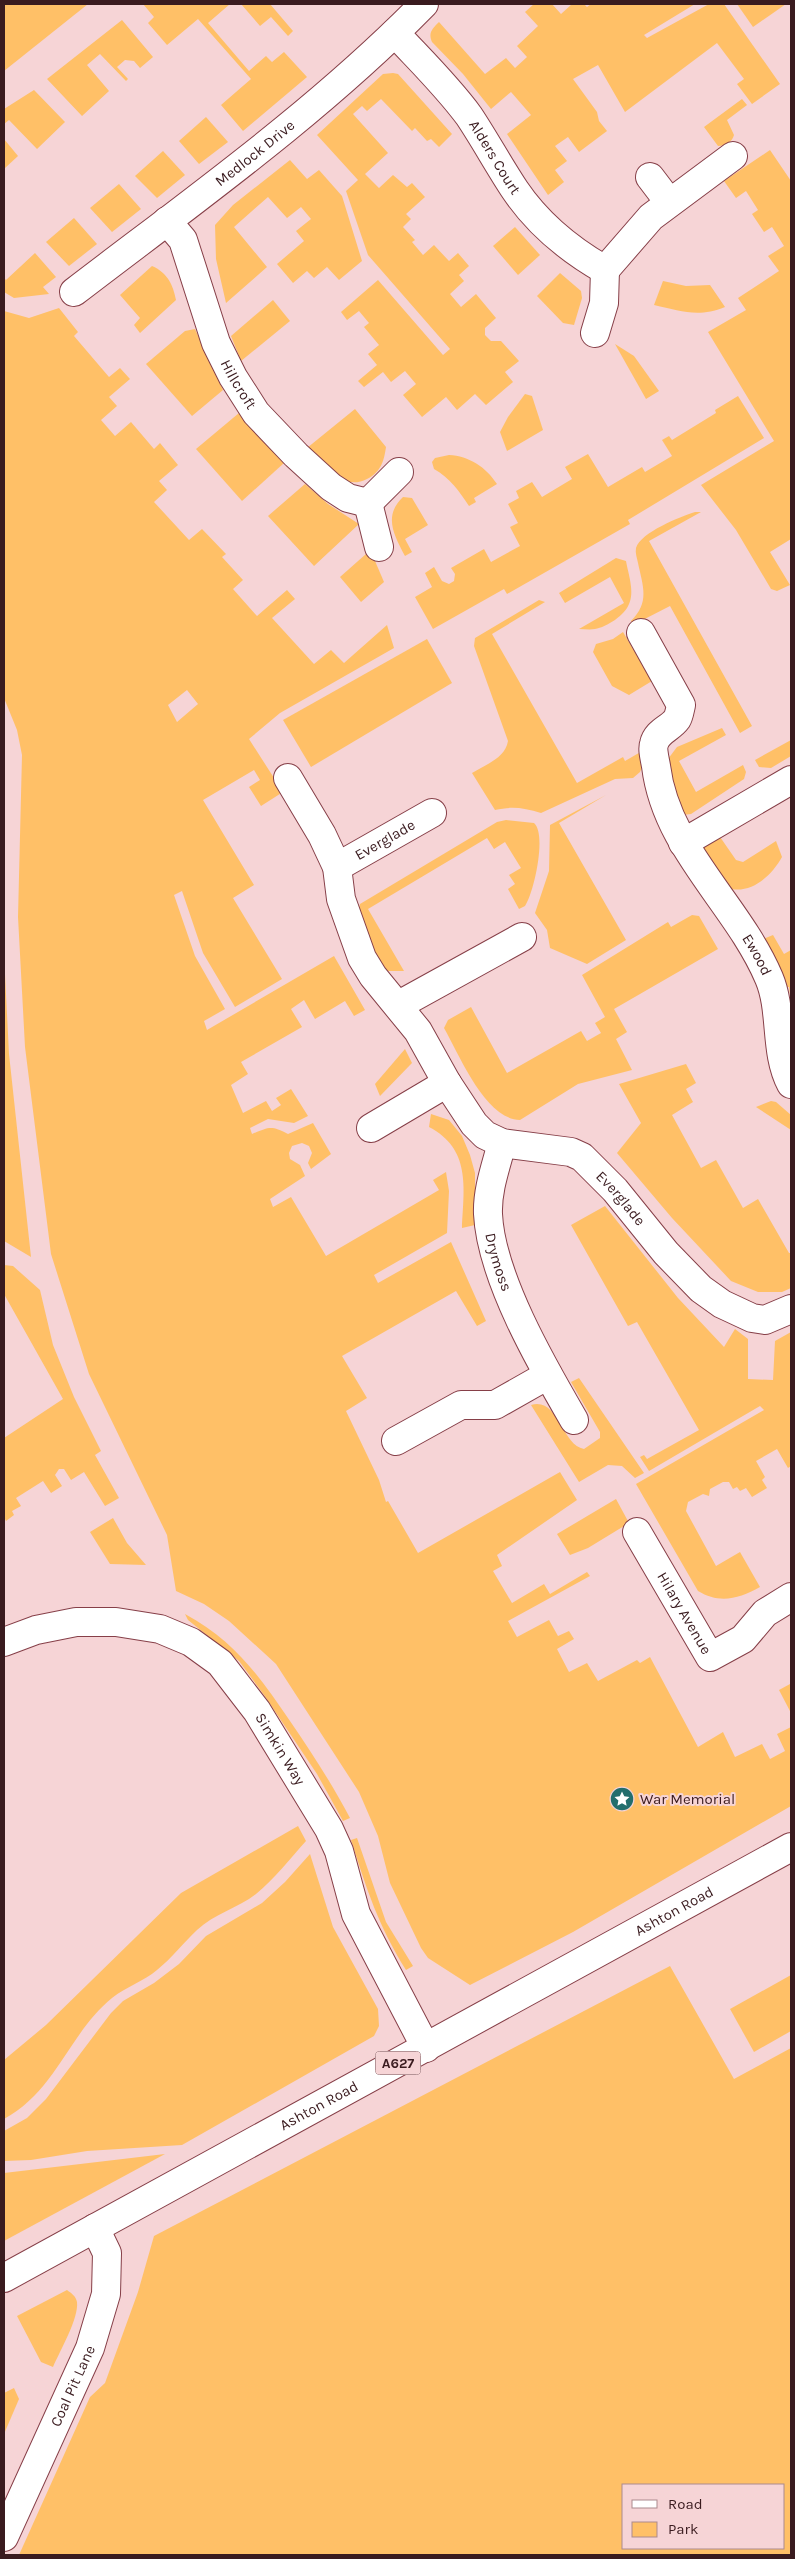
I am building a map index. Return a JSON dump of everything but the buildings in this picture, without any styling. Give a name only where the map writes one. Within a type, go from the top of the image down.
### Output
[{"type":"main road","name":"Medlock Drive","points":[[74,292],[308,110],[395,33],[424,4]]},
{"type":"main road","name":"Alders Court","points":[[395,33],[450,92],[469,116],[516,191],[530,208],[562,241],[580,256],[605,270]]},
{"type":"main road","points":[[596,332],[604,303],[605,270],[651,217],[733,156]]},
{"type":"main road","points":[[650,177],[669,202]]},
{"type":"main road","name":"Hillcroft","points":[[167,221],[183,240],[216,343],[233,377],[256,413],[296,455],[331,487],[348,498],[368,504]]},
{"type":"main road","points":[[379,547],[368,504],[399,472]]},
{"type":"main road","name":"Ewood","points":[[642,633],[681,705],[677,720],[661,732],[653,744],[658,780],[670,818],[683,843],[740,923],[770,979],[777,1011],[781,1055],[791,1084]]},
{"type":"main road","name":"Everglade","points":[[288,778],[322,835],[337,867],[341,899],[354,940],[373,976],[400,1005],[418,1031],[447,1083],[474,1124],[485,1134],[502,1144],[571,1152],[582,1157],[615,1190],[666,1253],[701,1288],[722,1304],[752,1318],[765,1320],[791,1309]]},
{"type":"main road","points":[[683,843],[791,780]]},
{"type":"main road","name":"Everglade","points":[[337,867],[432,813]]},
{"type":"main road","points":[[400,1005],[522,938]]},
{"type":"main road","points":[[371,1128],[447,1083]]},
{"type":"main road","name":"Drymoss","points":[[502,1144],[489,1192],[488,1214],[491,1239],[510,1298],[548,1375],[574,1420]]},
{"type":"main road","points":[[396,1441],[461,1405],[495,1405],[548,1375]]},
{"type":"main road","name":"Hilary Avenue","points":[[637,1532],[710,1657],[743,1639],[765,1613],[791,1597]]},
{"type":"main road","name":"Simkin Way","points":[[4,1642],[36,1630],[76,1622],[116,1622],[160,1629],[191,1642],[220,1663],[257,1711],[329,1828],[339,1851],[356,1914],[426,2048]]},
{"type":"main road","name":"Ashton Road","points":[[4,2278],[791,1847]]},
{"type":"main road","name":"Coal Pit Lane","points":[[4,2537],[90,2348],[106,2294],[107,2253],[95,2228]]},
{"type":"green space","points":[[4,4],[88,4],[4,71]]},
{"type":"green space","points":[[143,4],[230,4],[208,23],[249,71],[266,56],[272,62],[284,52],[307,77],[243,131],[221,105],[251,79],[198,19],[167,45],[148,23],[154,17]]},
{"type":"green space","points":[[241,4],[270,4],[293,31],[288,36],[271,17],[260,26]]},
{"type":"green space","points":[[534,4],[552,4],[561,14],[572,4],[584,4],[587,7],[591,4],[695,4],[644,35],[647,38],[709,4],[724,4],[780,84],[752,104],[737,84],[744,79],[717,43],[625,112],[598,65],[573,79],[597,112],[599,121],[607,131],[579,152],[568,137],[555,146],[567,161],[555,170],[564,182],[548,195],[507,134],[531,115],[511,92],[491,109],[463,74],[432,42],[430,36],[439,22],[485,74],[506,58],[515,68],[527,57],[517,46],[538,26],[525,12]]},
{"type":"green space","points":[[737,4],[786,4],[753,27]]},
{"type":"green space","points":[[122,20],[153,57],[140,68],[134,61],[125,60],[117,67],[128,79],[126,81],[100,54],[87,65],[109,91],[82,116],[47,79]]},
{"type":"green space","points":[[383,74],[398,74],[452,134],[439,147],[431,139],[427,141],[415,128],[412,131],[381,99],[367,111],[362,106],[353,114],[388,153],[365,174],[379,188],[393,175],[407,187],[412,183],[425,197],[406,214],[411,219],[403,227],[415,240],[412,242],[423,255],[434,245],[449,261],[458,253],[469,266],[459,275],[464,281],[450,294],[461,307],[476,294],[496,318],[485,328],[485,335],[491,341],[501,341],[519,361],[505,372],[513,382],[486,405],[475,394],[457,410],[446,397],[422,417],[403,395],[416,384],[405,371],[391,382],[383,372],[364,387],[358,381],[377,365],[368,354],[379,345],[364,327],[369,323],[359,311],[347,320],[341,312],[378,280],[443,355],[450,349],[368,255],[346,191],[358,180],[317,135]]},
{"type":"green space","points":[[34,90],[65,122],[37,149],[9,120],[4,124],[4,109]]},
{"type":"green space","points":[[742,99],[747,105],[727,120],[734,135],[732,140],[718,146],[704,127]]},
{"type":"green space","points":[[206,117],[228,142],[199,164],[179,141]]},
{"type":"green space","points":[[4,139],[18,156],[4,169]]},
{"type":"green space","points":[[770,150],[791,181],[791,539],[770,552],[790,585],[777,591],[771,589],[736,530],[701,485],[774,441],[708,332],[746,310],[738,298],[779,271],[768,256],[784,246],[772,227],[764,232],[752,214],[758,210],[746,191],[736,198],[724,181]]},
{"type":"green space","points":[[163,151],[185,175],[157,198],[135,176]]},
{"type":"green space","points":[[290,160],[307,179],[319,170],[342,196],[362,261],[339,280],[327,267],[314,278],[307,271],[293,283],[277,264],[304,241],[296,231],[311,219],[301,207],[287,218],[268,197],[234,227],[267,267],[226,303],[216,259],[215,225],[233,205]]},
{"type":"green space","points":[[119,184],[141,209],[112,232],[90,208]]},
{"type":"green space","points":[[74,218],[97,244],[69,266],[46,242]]},
{"type":"green space","points":[[515,227],[540,255],[518,275],[493,246]]},
{"type":"green space","points":[[35,253],[56,277],[43,287],[49,294],[14,298],[4,292],[4,278],[6,280]]},
{"type":"green space","points":[[152,266],[162,272],[169,280],[176,300],[140,333],[134,325],[140,318],[120,295]]},
{"type":"green space","points":[[560,273],[581,291],[582,298],[574,325],[563,323],[537,296]]},
{"type":"green space","points":[[663,281],[686,286],[710,285],[725,307],[698,313],[654,305]]},
{"type":"green space","points":[[273,300],[290,321],[241,361],[231,336]]},
{"type":"green space","points":[[59,308],[78,332],[74,336],[109,377],[120,368],[130,379],[109,397],[117,406],[101,420],[115,436],[131,422],[154,449],[160,443],[178,465],[159,481],[167,490],[154,502],[189,540],[202,529],[226,554],[222,557],[243,580],[233,589],[257,616],[287,590],[295,599],[272,618],[314,664],[331,650],[344,663],[387,625],[394,648],[280,713],[249,739],[283,792],[261,806],[249,787],[260,780],[254,770],[203,800],[254,885],[233,898],[282,979],[235,1007],[203,953],[182,891],[174,895],[195,956],[225,1009],[204,1021],[207,1030],[334,956],[365,1010],[354,1016],[345,1001],[315,1019],[304,1000],[291,1009],[302,1027],[241,1062],[248,1074],[231,1085],[243,1113],[266,1101],[272,1111],[281,1105],[276,1098],[291,1089],[308,1116],[294,1123],[268,1119],[250,1128],[252,1134],[274,1128],[288,1134],[313,1123],[331,1154],[311,1169],[308,1163],[312,1153],[309,1146],[302,1143],[292,1146],[289,1153],[290,1159],[300,1165],[305,1176],[270,1199],[273,1207],[291,1197],[326,1256],[439,1190],[433,1180],[446,1172],[449,1191],[447,1233],[374,1275],[378,1283],[451,1242],[486,1321],[477,1326],[456,1291],[342,1356],[367,1398],[346,1411],[379,1480],[386,1502],[388,1501],[418,1553],[560,1472],[577,1500],[497,1555],[502,1566],[493,1571],[512,1603],[544,1584],[550,1594],[587,1572],[590,1576],[508,1621],[517,1637],[549,1620],[558,1636],[569,1631],[574,1639],[557,1649],[569,1672],[587,1663],[598,1681],[637,1660],[640,1663],[650,1657],[698,1747],[723,1732],[735,1757],[762,1744],[770,1759],[785,1751],[777,1734],[791,1727],[791,1806],[573,1932],[470,1985],[428,1958],[421,1948],[390,1883],[378,1836],[359,1792],[276,1664],[229,1621],[204,1604],[176,1591],[167,1535],[89,1374],[51,1254],[25,1047],[18,917],[22,755],[17,730],[4,698],[4,311],[29,318]],"holes":[[[187,690],[198,704],[177,722],[168,705]]]},
{"type":"green space","points":[[195,329],[223,390],[192,416],[146,364],[185,331]]},
{"type":"green space","points":[[615,344],[634,356],[659,391],[646,399]]},
{"type":"green space","points":[[525,394],[532,396],[543,430],[507,451],[500,432],[508,417]]},
{"type":"green space","points":[[738,396],[764,438],[628,520],[630,524],[507,594],[504,589],[433,629],[415,597],[432,587],[425,573],[434,567],[442,581],[449,584],[454,581],[455,574],[451,568],[484,549],[491,562],[520,546],[510,527],[518,523],[508,504],[519,498],[516,491],[532,482],[542,497],[572,479],[565,467],[588,454],[608,487],[642,467],[645,472],[672,456],[662,440],[669,436],[672,440],[716,413],[715,410]]},
{"type":"green space","points":[[355,409],[386,447],[383,461],[376,473],[358,482],[349,482],[334,474],[307,448]]},
{"type":"green space","points":[[239,413],[284,463],[242,501],[196,449]]},
{"type":"green space","points":[[449,455],[470,460],[488,472],[497,484],[474,498],[476,502],[469,506],[458,490],[434,469],[432,462],[435,458]]},
{"type":"green space","points":[[305,484],[328,504],[359,524],[314,566],[268,516]]},
{"type":"green space","points":[[403,497],[412,498],[428,525],[405,539],[412,552],[405,556],[392,526],[393,511]]},
{"type":"green space","points":[[695,512],[701,512],[649,541],[752,726],[740,733],[670,606],[633,625],[631,621],[641,607],[644,594],[636,552],[639,542],[662,526]]},
{"type":"green space","points":[[366,554],[375,561],[384,582],[361,602],[340,577]]},
{"type":"green space","points":[[616,558],[626,561],[631,594],[627,608],[620,616],[605,626],[593,629],[579,629],[624,603],[610,577],[565,603],[559,593]]},
{"type":"green space","points":[[539,600],[545,602],[492,634],[577,783],[623,757],[625,761],[644,750],[643,765],[640,772],[633,778],[615,779],[541,813],[518,808],[495,810],[472,773],[499,756],[508,741],[474,646],[475,638]]},
{"type":"green space","points":[[623,632],[652,681],[629,695],[612,686],[593,652],[596,644],[613,639]]},
{"type":"green space","points":[[427,639],[452,683],[311,767],[283,720]]},
{"type":"green space","points":[[722,728],[726,735],[679,761],[696,792],[743,765],[746,772],[744,779],[691,814],[683,815],[662,767],[677,747]]},
{"type":"green space","points":[[791,740],[791,756],[771,768],[759,767],[755,760]]},
{"type":"green space","points":[[606,795],[559,823],[626,940],[587,964],[550,948],[547,930],[535,913],[549,871],[550,825]]},
{"type":"green space","points":[[506,820],[534,823],[538,829],[538,864],[529,899],[525,906],[519,909],[508,889],[515,884],[509,875],[521,868],[505,842],[494,849],[487,838],[368,909],[404,971],[388,971],[381,967],[358,912],[360,904],[497,822]]},
{"type":"green space","points":[[718,834],[736,860],[743,862],[776,841],[782,857],[773,870],[761,881],[747,888],[731,889],[701,850],[702,845]]},
{"type":"green space","points":[[692,915],[699,916],[718,949],[614,1009],[627,1032],[616,1039],[632,1070],[578,1084],[520,1120],[507,1117],[485,1098],[466,1069],[444,1028],[448,1020],[471,1007],[507,1073],[581,1031],[587,1041],[601,1033],[595,1023],[605,1017],[582,975],[668,922],[671,927]]},
{"type":"green space","points":[[773,935],[784,954],[791,950],[791,1002],[789,987],[784,987],[761,940]]},
{"type":"green space","points":[[4,954],[9,1054],[31,1257],[4,1241]]},
{"type":"green space","points":[[405,1049],[412,1063],[380,1096],[375,1084]]},
{"type":"green space","points":[[686,1064],[696,1083],[686,1089],[693,1102],[672,1115],[701,1168],[716,1160],[743,1208],[758,1199],[789,1253],[791,1253],[791,1288],[782,1292],[758,1292],[731,1281],[672,1218],[617,1153],[641,1123],[619,1084]]},
{"type":"green space","points":[[771,1101],[776,1102],[791,1115],[791,1130],[756,1107]]},
{"type":"green space","points":[[431,1114],[449,1120],[462,1136],[470,1155],[475,1173],[475,1225],[462,1228],[464,1184],[462,1170],[452,1146],[443,1136],[429,1127]]},
{"type":"green space","points":[[605,1206],[678,1298],[724,1347],[735,1329],[748,1339],[748,1379],[773,1380],[775,1341],[791,1332],[791,1466],[788,1468],[777,1449],[756,1461],[765,1477],[762,1480],[767,1488],[752,1497],[746,1488],[740,1491],[737,1487],[733,1489],[729,1482],[723,1482],[710,1489],[709,1496],[703,1494],[688,1502],[686,1511],[716,1566],[740,1552],[760,1587],[744,1595],[721,1599],[698,1591],[636,1484],[764,1410],[760,1406],[649,1471],[640,1457],[644,1455],[647,1459],[699,1430],[637,1322],[628,1326],[571,1225]]},
{"type":"green space","points":[[4,1265],[13,1266],[40,1290],[53,1345],[74,1397],[101,1451],[95,1455],[119,1498],[105,1506],[84,1472],[71,1480],[64,1469],[59,1469],[55,1475],[62,1486],[51,1493],[43,1481],[16,1498],[21,1506],[12,1511],[14,1515],[6,1521],[4,1517],[4,1438],[63,1399],[4,1294]]},
{"type":"green space","points":[[579,1378],[644,1473],[635,1478],[622,1466],[608,1465],[579,1482],[531,1405],[540,1404],[548,1408],[576,1446],[584,1449],[600,1438],[600,1432],[571,1382]]},
{"type":"green space","points":[[616,1499],[629,1523],[588,1548],[570,1555],[557,1534]]},
{"type":"green space","points":[[113,1518],[127,1543],[146,1565],[110,1564],[90,1532]]},
{"type":"green space","points":[[185,1614],[218,1636],[256,1674],[314,1757],[350,1818],[343,1821],[317,1774],[239,1661],[188,1620]]},
{"type":"green space","points":[[791,1685],[791,1713],[779,1690]]},
{"type":"green space","points":[[298,1826],[306,1841],[269,1882],[249,1899],[204,1924],[157,1970],[112,1998],[84,2028],[50,2078],[37,2093],[22,2107],[4,2119],[4,2060],[46,2025],[181,1893]]},
{"type":"green space","points":[[357,1838],[386,1922],[413,1966],[406,1970],[388,1938],[368,1891],[351,1840]]},
{"type":"green space","points":[[310,1854],[333,1927],[378,2009],[379,2026],[374,2036],[182,2145],[87,2151],[31,2160],[4,2161],[4,2131],[27,2118],[46,2099],[111,2013],[123,2001],[154,1983],[179,1964],[206,1936],[262,1903],[285,1882]]},
{"type":"green space","points":[[670,1966],[734,2079],[791,2048],[791,2555],[19,2555],[90,2397],[105,2383],[138,2292],[154,2236]]},
{"type":"green space","points":[[791,1975],[791,2031],[754,2052],[730,2009]]},
{"type":"green space","points":[[165,2154],[4,2241],[4,2173]]},
{"type":"green space","points":[[67,2290],[76,2298],[77,2309],[53,2367],[41,2362],[17,2316]]},
{"type":"green space","points":[[14,2388],[19,2399],[4,2434],[4,2393]]},
{"type":"place","name":"War Memorial","points":[[622,1799]]}]
